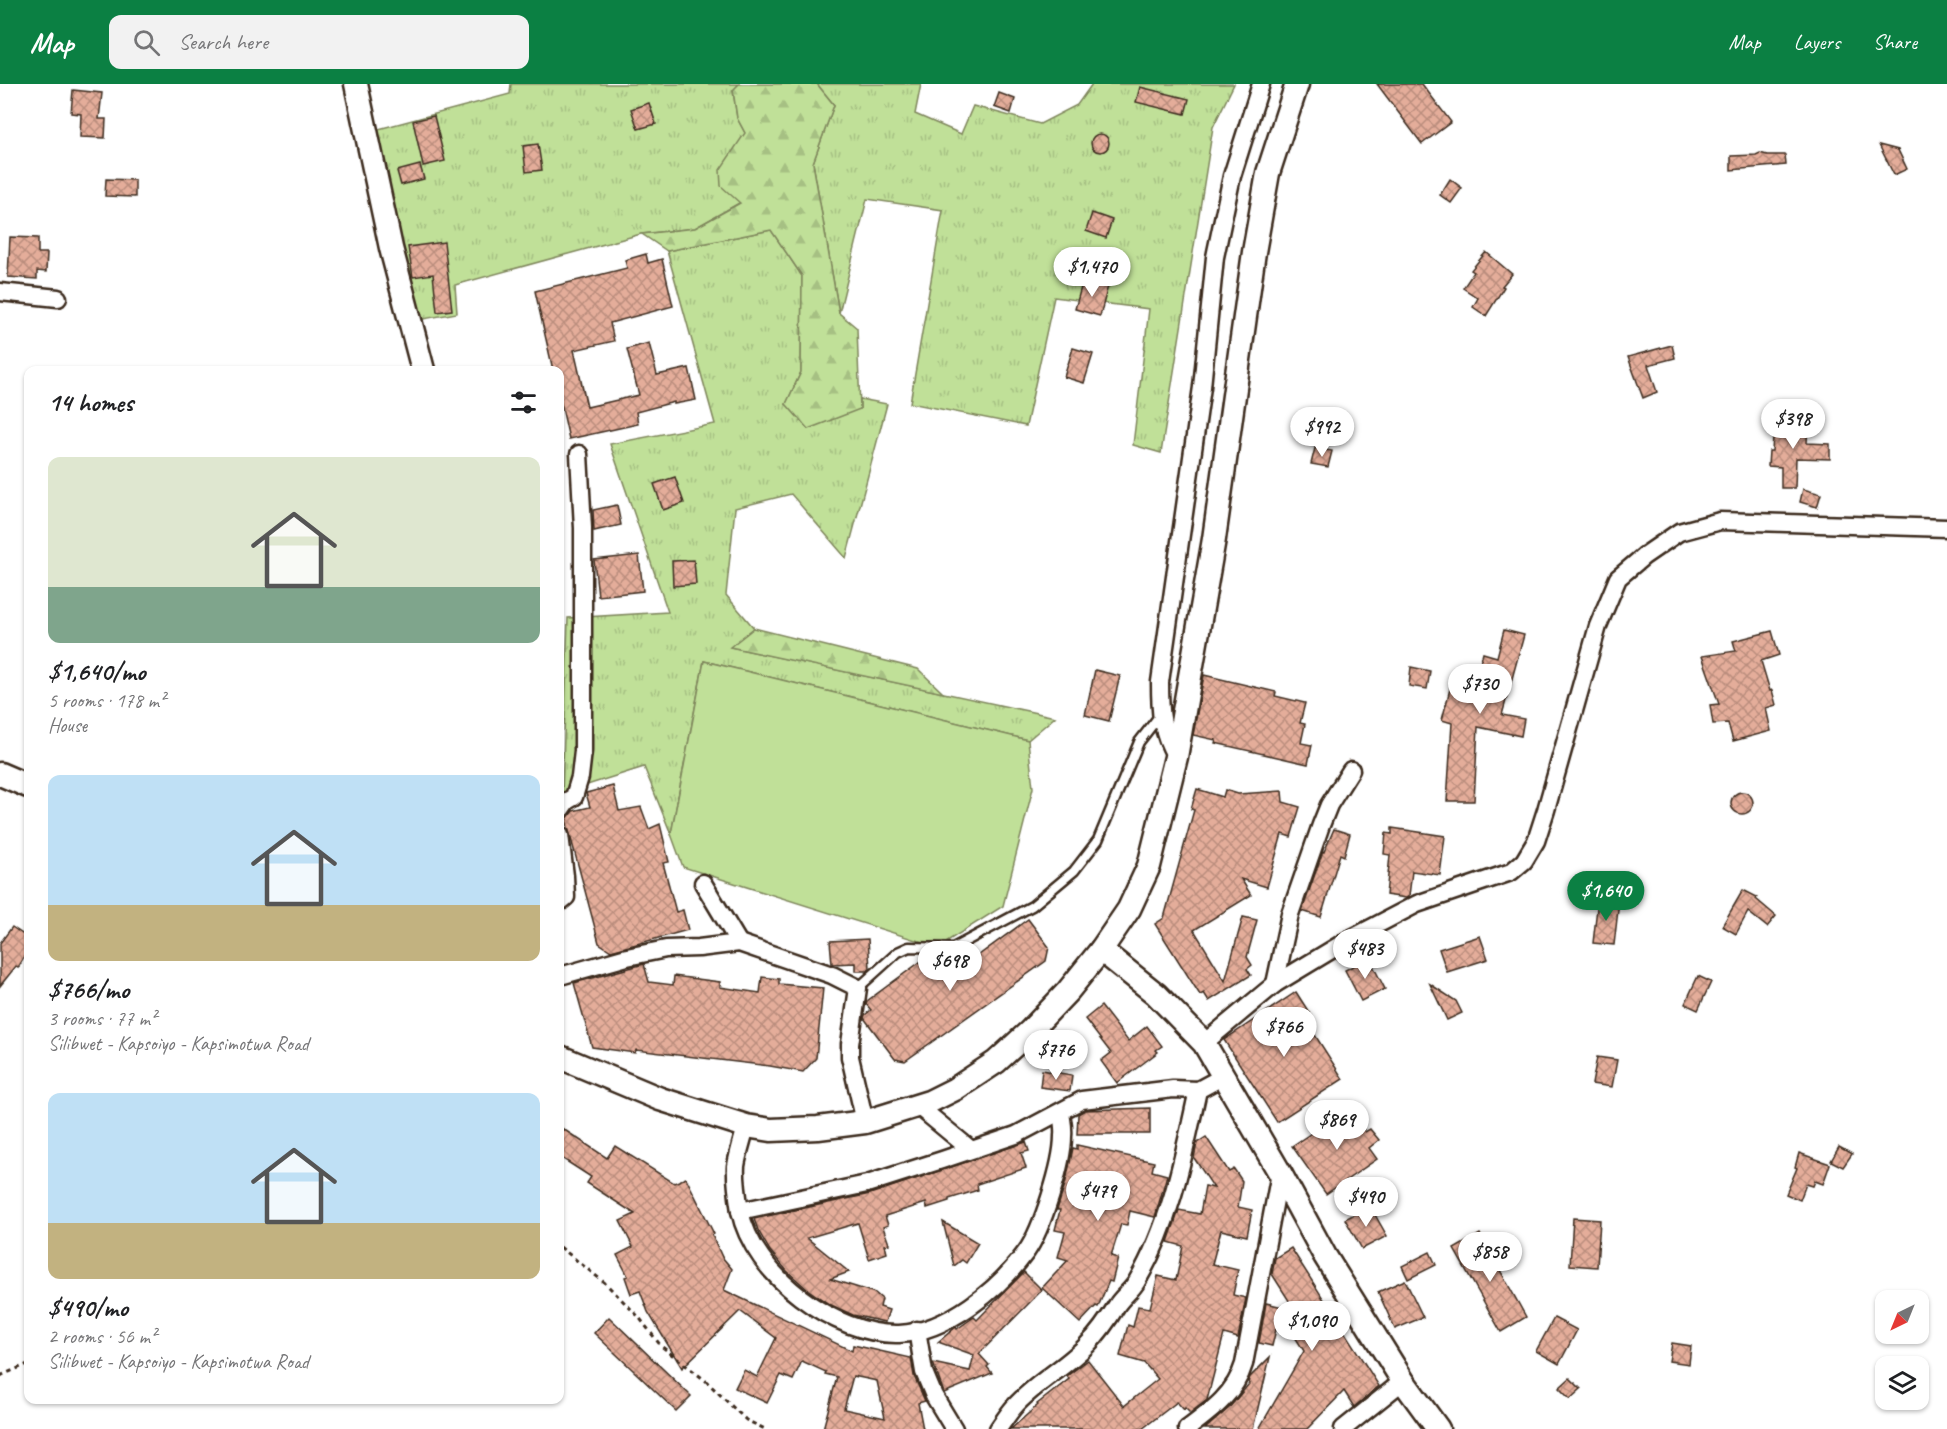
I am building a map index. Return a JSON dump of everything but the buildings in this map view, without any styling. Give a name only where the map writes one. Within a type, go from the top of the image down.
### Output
[{"type":"main road","points":[[356,84],[391,248],[422,366]]},
{"type":"main road","points":[[564,1059],[660,1099],[746,1126],[771,1130],[818,1128],[865,1122],[918,1106],[955,1089],[996,1062],[1061,999],[1101,950],[1129,909],[1149,866],[1176,757],[1214,539],[1256,240],[1268,173],[1297,84]]},
{"type":"main road","points":[[0,774],[24,784]]},
{"type":"main road","points":[[1101,950],[1156,994],[1204,1042],[1325,1256],[1404,1381],[1438,1429]]},
{"type":"street","points":[[1176,757],[1168,742],[1160,714],[1160,682],[1202,387],[1215,257],[1232,176],[1261,84]]},
{"type":"street","points":[[0,292],[58,298]]},
{"type":"street","points":[[564,805],[574,797],[580,777],[583,751],[582,528],[579,454]]},
{"type":"street","points":[[1204,1042],[1275,984],[1348,940],[1417,904],[1511,872],[1524,861],[1536,841],[1598,626],[1618,578],[1679,532],[1720,521],[1947,528]]},
{"type":"street","points":[[1275,984],[1290,914],[1321,825],[1329,805],[1351,770]]},
{"type":"street","points":[[564,868],[566,897],[564,899]]},
{"type":"street","points":[[703,883],[739,943]]},
{"type":"street","points":[[564,975],[627,957],[666,950],[739,943],[832,975],[858,988],[850,1058],[865,1122]]},
{"type":"street","points":[[740,1211],[867,1184],[1016,1135],[1082,1100],[1173,1089],[1198,1090],[1224,1076]]},
{"type":"street","points":[[998,1429],[1015,1406],[1086,1347],[1107,1324],[1119,1303],[1130,1293],[1138,1280],[1156,1243],[1165,1217],[1198,1090]]},
{"type":"street","points":[[918,1106],[970,1149]]},
{"type":"street","points":[[746,1126],[736,1167],[740,1211],[757,1253],[788,1287],[808,1304],[830,1316],[866,1330],[901,1334],[949,1321],[1005,1277],[1027,1251],[1039,1228],[1056,1176],[1064,1136],[1061,1113]]},
{"type":"street","points":[[1187,1429],[1228,1394],[1239,1378],[1244,1364],[1280,1173]]},
{"type":"street","points":[[917,1330],[924,1372],[934,1396],[954,1429]]},
{"type":"street","points":[[1343,1429],[1404,1381]]},
{"type":"lane","points":[[858,988],[897,952],[909,947],[953,948],[962,944],[1032,906],[1074,871],[1098,840],[1139,742],[1160,714]]},
{"type":"path","points":[[564,1249],[613,1291],[638,1316],[661,1346],[706,1381],[746,1420],[765,1429]]},
{"type":"path","points":[[0,1376],[24,1366]]},
{"type":"green space","points":[[511,84],[739,84],[733,91],[737,118],[745,133],[741,202],[695,228],[641,234],[455,285],[457,313],[418,320],[371,131],[510,94]]},
{"type":"green space","points":[[739,84],[817,84],[834,105],[813,163],[839,313],[857,328],[860,409],[808,429],[786,404],[801,372],[802,276],[771,230],[667,251],[642,234],[695,228],[740,203],[721,186],[720,170],[745,133],[737,118],[733,90]]},
{"type":"green space","points":[[817,84],[921,84],[915,114],[961,134],[973,106],[1040,124],[1077,105],[1092,84],[1234,84],[1213,127],[1161,453],[1133,445],[1149,309],[1054,297],[1026,426],[910,403],[943,210],[867,199],[839,313],[813,163],[834,105]]},
{"type":"green space","points":[[771,230],[802,276],[801,372],[786,404],[860,409],[860,399],[887,404],[846,558],[791,494],[735,508],[726,595],[754,628],[731,647],[1055,717],[1028,740],[704,661],[671,834],[644,767],[564,792],[568,618],[668,612],[610,444],[715,424],[667,251]]},
{"type":"green space","points":[[754,628],[918,669],[943,693],[730,647]]},
{"type":"green space","points":[[704,661],[1028,740],[1033,788],[1003,906],[938,947],[683,867],[671,834]]}]
